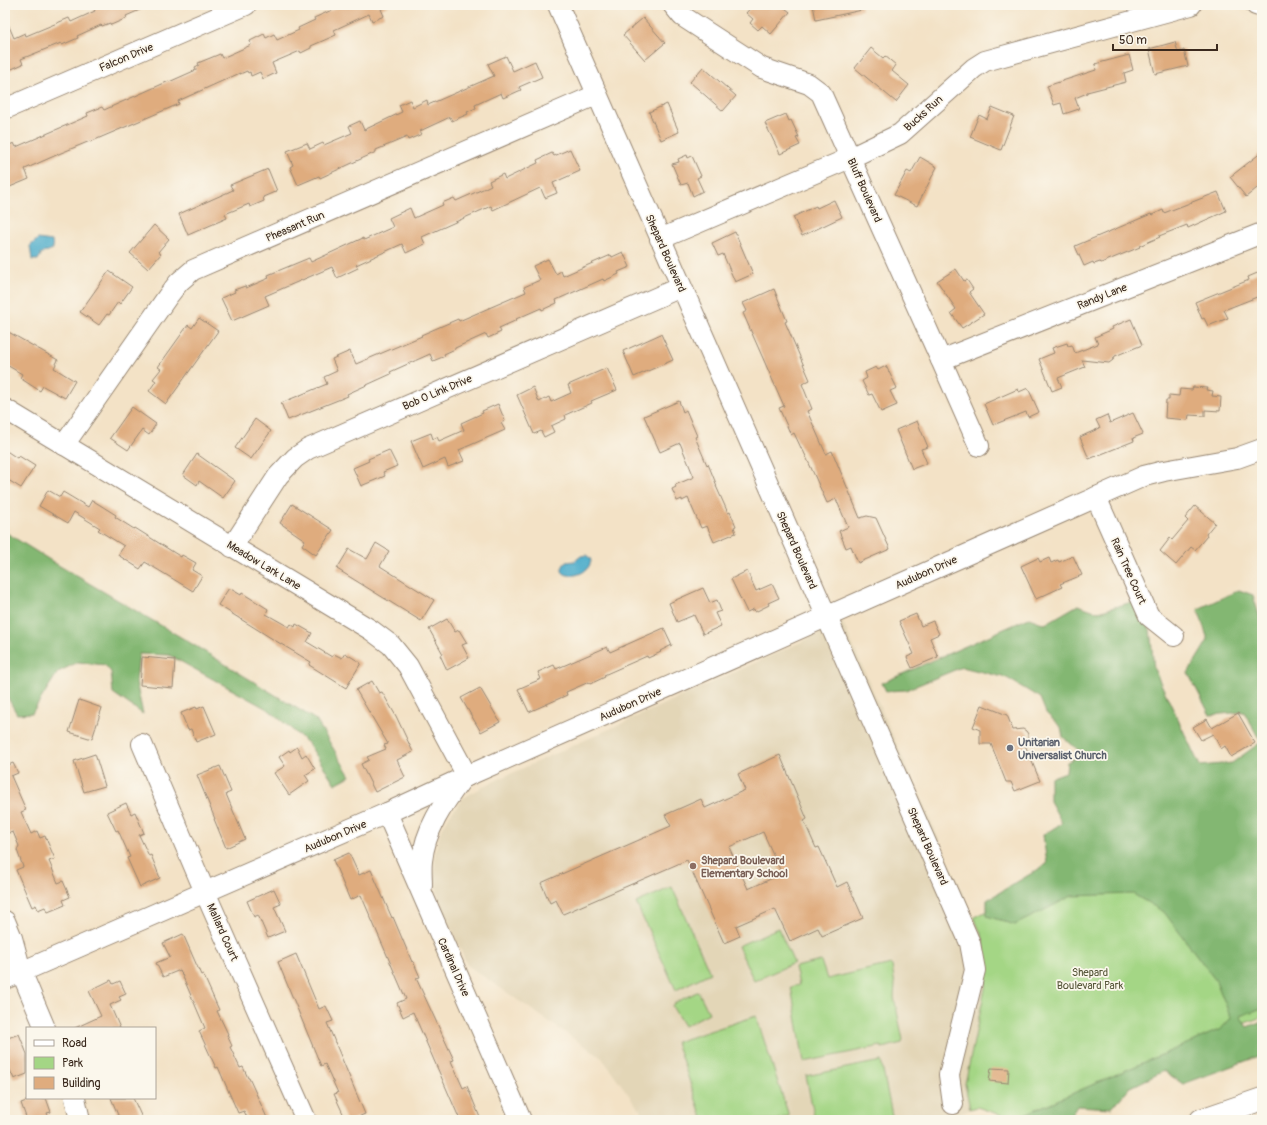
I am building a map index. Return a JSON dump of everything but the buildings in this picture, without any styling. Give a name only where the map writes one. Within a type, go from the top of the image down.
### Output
[{"type":"highway","points":[[1201,1120],[1262,1099]]},
{"type":"street","name":"Falcon Drive","points":[[5,109],[246,5]]},
{"type":"street","name":"Shepard Boulevard","points":[[558,5],[596,95],[970,942],[976,970],[949,1075],[953,1104]]},
{"type":"street","name":"Bluff Boulevard","points":[[673,5],[682,16],[762,68],[809,84],[821,93],[979,446]]},
{"type":"street","name":"Bucks Run","points":[[660,239],[850,158],[900,134],[974,68],[985,61],[1190,5]]},
{"type":"street","points":[[1256,5],[1262,7]]},
{"type":"street","name":"Pheasant Run","points":[[64,445],[168,296],[179,282],[194,270],[596,95]]},
{"type":"street","name":"Randy Lane","points":[[941,360],[1262,233]]},
{"type":"street","name":"Bob O Link Drive","points":[[232,546],[278,476],[295,458],[308,449],[681,286]]},
{"type":"street","name":"Meadow Lark Lane","points":[[5,409],[372,630],[391,645],[408,666],[464,777]]},
{"type":"street","name":"Audubon Drive","points":[[13,975],[387,813],[464,777],[1144,476],[1237,458],[1262,449]]},
{"type":"street","name":"Rain Tree Court","points":[[1096,497],[1149,616],[1174,636]]},
{"type":"street","name":"Mallard Court","points":[[142,744],[205,892],[306,1120]]},
{"type":"street","points":[[422,894],[422,860],[429,830],[443,804],[464,777]]},
{"type":"street","name":"Cardinal Drive","points":[[387,813],[521,1120]]},
{"type":"street","points":[[5,921],[12,938],[13,975],[44,1027]]},
{"type":"street","points":[[75,1099],[80,1120]]},
{"type":"shaded area","name":"Shepard Boulevard Elementary School","points":[[843,623],[984,941],[986,984],[965,1084],[970,1109],[942,1120],[647,1120],[602,1058],[467,965],[440,903],[434,878],[435,854],[440,833],[450,815],[463,798],[486,785]]},
{"type":"green space","points":[[5,532],[316,720],[350,776],[335,784],[308,743],[269,710],[169,655],[139,654],[136,682],[143,714],[113,693],[111,672],[105,665],[78,662],[58,672],[32,713],[17,714],[5,693]]},
{"type":"green space","points":[[1239,590],[1253,595],[1262,623],[1262,1008],[1240,1016],[1247,1027],[1262,1021],[1262,1055],[1183,1084],[1164,1071],[1129,1088],[1112,1108],[1077,1106],[1070,1117],[1062,1120],[1016,1120],[1018,1117],[1221,1029],[1231,1018],[1216,981],[1164,912],[1133,894],[1072,896],[1015,925],[987,916],[987,900],[1047,864],[1043,835],[1062,823],[1050,801],[1050,778],[1066,772],[1067,762],[1083,754],[1063,737],[1061,727],[1046,713],[1040,698],[1007,678],[962,667],[906,690],[886,691],[882,683],[1029,618],[1045,624],[1078,605],[1098,612],[1132,602],[1150,629],[1154,669],[1200,766],[1232,763],[1261,742],[1244,712],[1210,715],[1188,673],[1208,640],[1198,609]]},
{"type":"green space","name":"Shepard Boulevard Park","points":[[1262,795],[1262,1017],[1240,1025],[1020,1120],[977,1107],[970,1109],[965,1084],[986,984],[984,941],[974,917]]},
{"type":"green space","points":[[672,887],[710,973],[676,990],[636,903]]},
{"type":"green space","points":[[778,928],[794,963],[754,981],[738,946]]},
{"type":"green space","points":[[821,961],[827,979],[890,964],[892,966],[895,985],[894,997],[903,1040],[902,1043],[804,1062],[791,987],[799,985],[795,967]]},
{"type":"green space","points":[[697,992],[699,993],[709,1013],[684,1026],[672,1006],[674,1003]]},
{"type":"green space","points":[[756,1016],[789,1116],[777,1120],[703,1120],[676,1042]]},
{"type":"green space","points":[[881,1061],[893,1120],[815,1120],[806,1076]]},
{"type":"water","points":[[38,239],[52,241],[53,249],[40,254],[41,255],[38,260],[32,260],[30,246]]},
{"type":"water","points":[[586,555],[591,561],[583,572],[577,575],[571,575],[563,572],[562,568],[566,562],[575,561],[581,556]]},
{"type":"place","name":"Unitarian Universalist Church","points":[[1010,748]]},
{"type":"place","name":"Shepard Boulevard Elementary School","points":[[693,866]]}]
